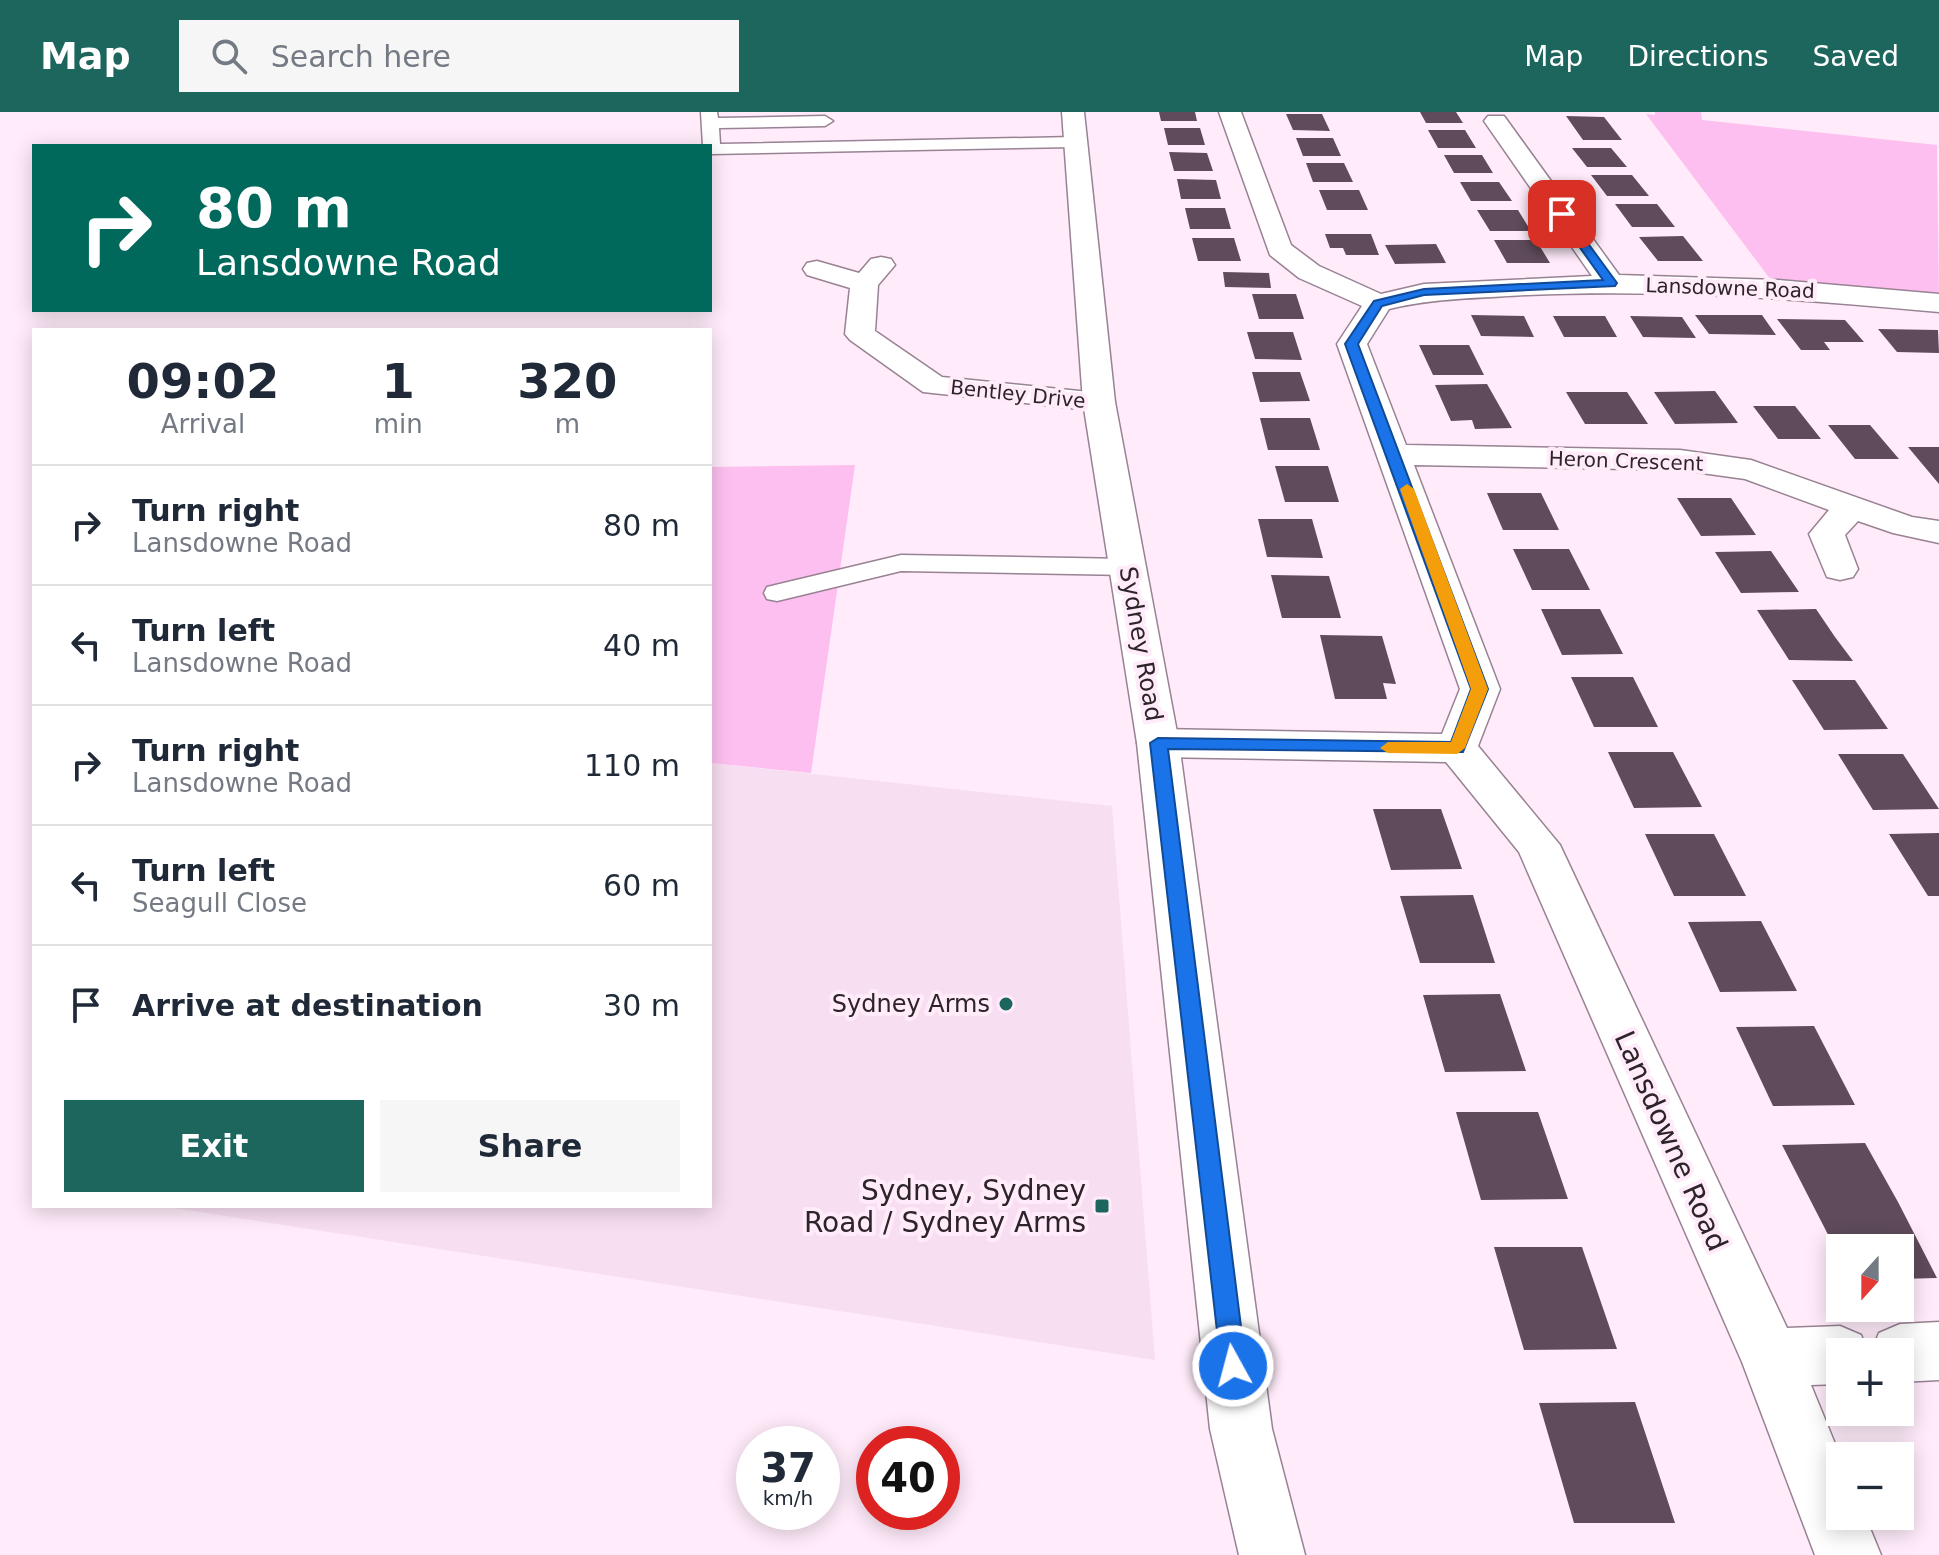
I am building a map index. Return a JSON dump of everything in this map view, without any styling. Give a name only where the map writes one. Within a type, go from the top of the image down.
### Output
[{"type":"street","points":[[1158,743],[1457,748],[1480,689],[1352,344],[1378,303],[1309,272],[1279,249],[1230,112]]},
{"type":"street","points":[[1496,121],[1611,283]]},
{"type":"street","name":"Sydney Road","points":[[1074,127],[1099,402],[1158,743],[1241,1429],[1272,1555]]},
{"type":"street","name":"Bentley Drive","points":[[817,269],[873,274],[860,334],[934,385],[1099,402]]},
{"type":"street","name":"Lansdowne Road","points":[[1378,303],[1424,292],[1611,283],[1777,288],[1939,303]]},
{"type":"street","name":"Heron Crescent","points":[[1395,455],[1680,460],[1751,470],[1850,508],[1905,526],[1939,532]]},
{"type":"street","points":[[1840,569],[1827,534],[1850,508]]},
{"type":"street","name":"Lansdowne Road","points":[[1457,748],[1538,845],[1770,1358],[1848,1555]]},
{"type":"street","points":[[1914,1352],[1939,1351]]},
{"type":"street","points":[[1770,1358],[1826,1356]]},
{"type":"lane","points":[[712,144],[710,117],[825,121]]},
{"type":"lane","points":[[712,149],[1074,127]]},
{"type":"lane","points":[[777,593],[901,563],[1128,567]]},
{"type":"shaded area","points":[[1655,112],[1701,112],[1702,120],[1937,145],[1939,303],[1777,288],[1646,114],[1655,115]]},
{"type":"shaded area","points":[[855,465],[811,773],[712,763],[712,467]]},
{"type":"shaded area","points":[[712,763],[1112,806],[1155,1360],[174,1208],[712,1208]]},
{"type":"building","points":[[1159,112],[1195,112],[1197,121],[1161,121]]},
{"type":"building","points":[[1420,112],[1456,112],[1463,123],[1426,123]]},
{"type":"building","points":[[1286,114],[1322,114],[1330,131],[1293,130]]},
{"type":"building","points":[[1566,116],[1604,117],[1622,140],[1583,140]]},
{"type":"building","points":[[1164,128],[1200,128],[1205,145],[1168,145]]},
{"type":"building","points":[[1428,130],[1465,130],[1476,148],[1438,148]]},
{"type":"building","points":[[1296,138],[1333,138],[1341,156],[1303,156]]},
{"type":"building","points":[[1572,148],[1611,148],[1627,167],[1587,167]]},
{"type":"building","points":[[1169,152],[1207,153],[1213,171],[1174,171]]},
{"type":"building","points":[[1444,155],[1482,155],[1493,173],[1454,173]]},
{"type":"building","points":[[1306,163],[1344,163],[1353,182],[1313,182]]},
{"type":"building","points":[[1591,175],[1632,175],[1649,196],[1607,196]]},
{"type":"building","points":[[1177,179],[1216,180],[1221,199],[1181,199]]},
{"type":"building","points":[[1460,182],[1499,182],[1512,201],[1471,201]]},
{"type":"building","points":[[1319,190],[1359,190],[1368,210],[1327,210]]},
{"type":"building","points":[[1615,204],[1657,204],[1675,227],[1632,227]]},
{"type":"building","points":[[1185,208],[1225,208],[1231,229],[1190,229]]},
{"type":"building","points":[[1477,210],[1518,210],[1531,231],[1490,231]]},
{"type":"building","points":[[1325,234],[1371,234],[1379,255],[1346,255],[1343,248],[1330,248]]},
{"type":"building","points":[[1683,236],[1703,261],[1658,261],[1639,237]]},
{"type":"building","points":[[1192,238],[1234,238],[1241,261],[1198,261]]},
{"type":"building","points":[[1494,240],[1536,240],[1550,263],[1507,263]]},
{"type":"building","points":[[1436,244],[1446,263],[1395,264],[1385,245]]},
{"type":"building","points":[[1223,272],[1269,273],[1271,288],[1225,287]]},
{"type":"building","points":[[1252,294],[1296,294],[1304,319],[1259,319]]},
{"type":"building","points":[[1471,315],[1524,316],[1534,337],[1481,336]]},
{"type":"building","points":[[1695,315],[1762,315],[1776,335],[1709,334]]},
{"type":"building","points":[[1553,316],[1605,316],[1617,337],[1564,337]]},
{"type":"building","points":[[1630,316],[1682,317],[1696,338],[1643,337]]},
{"type":"building","points":[[1777,319],[1845,320],[1864,342],[1824,342],[1830,350],[1801,350]]},
{"type":"building","points":[[1878,329],[1938,330],[1939,353],[1897,352]]},
{"type":"building","points":[[1247,332],[1293,332],[1302,360],[1255,359]]},
{"type":"building","points":[[1419,345],[1469,345],[1484,375],[1433,375]]},
{"type":"building","points":[[1252,372],[1300,372],[1310,401],[1260,402]]},
{"type":"building","points":[[1487,384],[1512,428],[1475,429],[1472,420],[1451,421],[1435,385]]},
{"type":"building","points":[[1715,391],[1738,423],[1675,424],[1654,392]]},
{"type":"building","points":[[1566,392],[1627,392],[1648,424],[1585,424]]},
{"type":"building","points":[[1753,406],[1795,406],[1821,439],[1778,439]]},
{"type":"building","points":[[1260,418],[1310,418],[1320,450],[1268,450]]},
{"type":"building","points":[[1828,425],[1870,425],[1899,459],[1855,459]]},
{"type":"building","points":[[1908,447],[1939,447],[1939,484]]},
{"type":"building","points":[[1275,466],[1328,466],[1339,502],[1285,502]]},
{"type":"building","points":[[1487,493],[1541,493],[1559,530],[1503,530]]},
{"type":"building","points":[[1677,498],[1731,498],[1756,535],[1701,536]]},
{"type":"building","points":[[1258,519],[1312,519],[1323,558],[1267,557]]},
{"type":"building","points":[[1513,549],[1569,549],[1590,590],[1532,590]]},
{"type":"building","points":[[1771,551],[1799,592],[1741,593],[1715,552]]},
{"type":"building","points":[[1271,575],[1329,576],[1341,618],[1282,618]]},
{"type":"building","points":[[1541,609],[1600,609],[1623,654],[1562,655]]},
{"type":"building","points":[[1816,609],[1853,661],[1789,660],[1757,610]]},
{"type":"building","points":[[1320,635],[1382,636],[1396,684],[1383,683],[1387,699],[1335,699]]},
{"type":"building","points":[[1571,677],[1633,677],[1658,727],[1594,727]]},
{"type":"building","points":[[1792,680],[1855,680],[1888,729],[1824,730]]},
{"type":"building","points":[[1608,752],[1673,752],[1702,807],[1634,808]]},
{"type":"building","points":[[1838,754],[1903,754],[1939,809],[1873,810]]},
{"type":"building","points":[[1373,809],[1441,809],[1462,869],[1391,870]]},
{"type":"building","points":[[1939,833],[1939,896],[1928,896],[1889,834]]},
{"type":"building","points":[[1645,834],[1714,834],[1746,896],[1674,896]]},
{"type":"building","points":[[1473,895],[1495,963],[1420,963],[1400,896]]},
{"type":"building","points":[[1761,921],[1797,991],[1720,992],[1688,922]]},
{"type":"building","points":[[1500,994],[1526,1071],[1445,1072],[1423,995]]},
{"type":"building","points":[[1814,1026],[1855,1105],[1773,1106],[1736,1027]]},
{"type":"building","points":[[1456,1112],[1538,1112],[1568,1199],[1481,1200]]},
{"type":"building","points":[[1865,1143],[1898,1202],[1937,1278],[1914,1279],[1914,1234],[1828,1234],[1782,1145]]},
{"type":"building","points":[[1494,1247],[1582,1247],[1617,1349],[1524,1350]]},
{"type":"building","points":[[1635,1402],[1675,1523],[1574,1523],[1539,1403]]},
{"type":"slow traffic","points":[[1388,748],[1457,748],[1480,689],[1407,489]]},
{"type":"place","name":"Sydney Arms","points":[[1006,1004]]},
{"type":"place","name":"Sydney, Sydney Road / Sydney Arms","points":[[1102,1206]]},
{"type":"route","points":[[1233,1366],[1158,743],[1457,748],[1480,689],[1352,344],[1378,303],[1424,292],[1611,283],[1562,214]]}]
